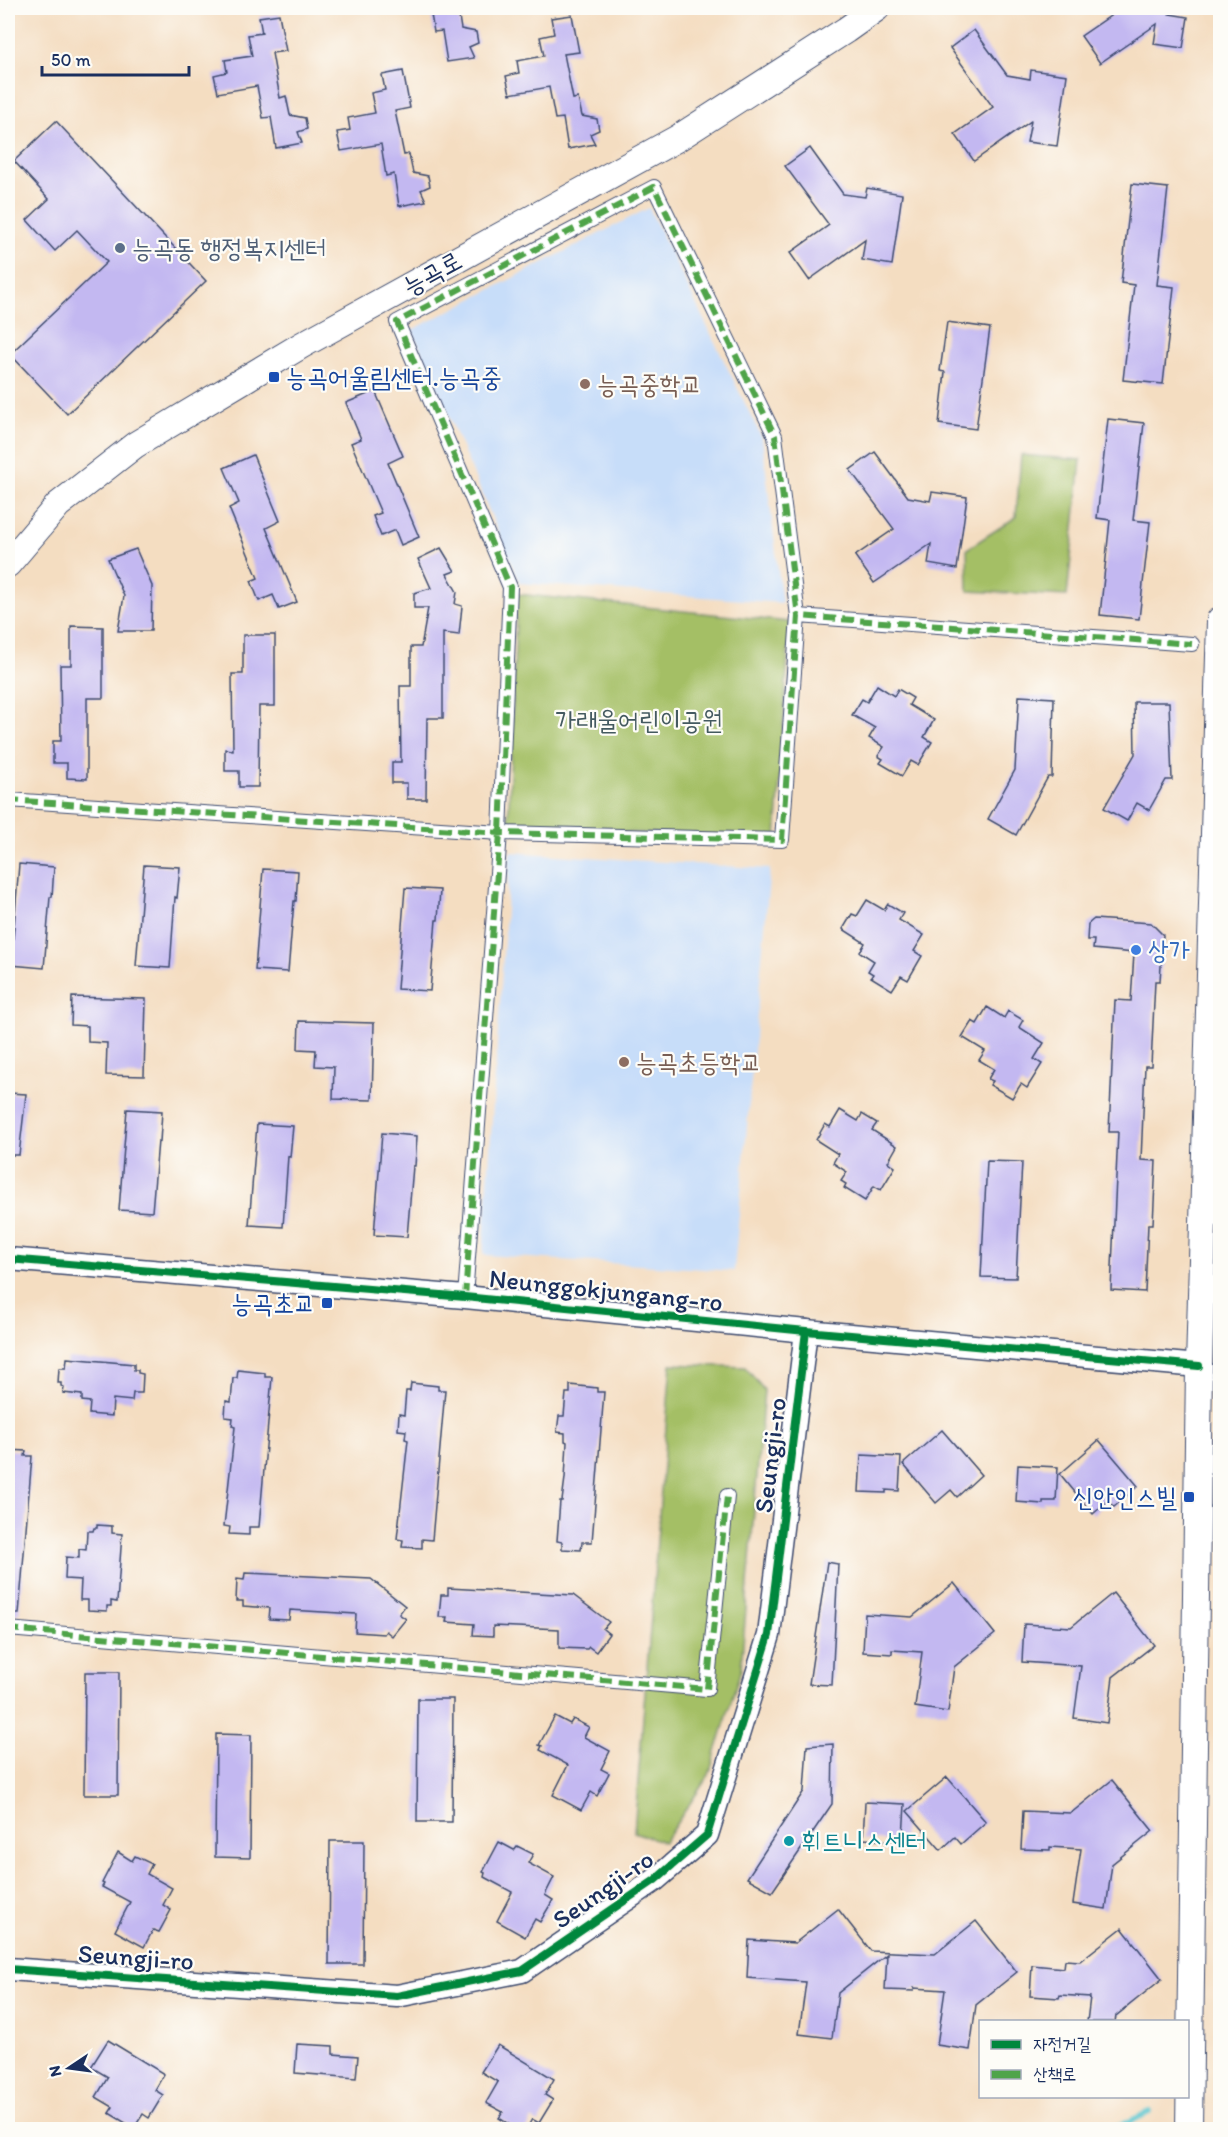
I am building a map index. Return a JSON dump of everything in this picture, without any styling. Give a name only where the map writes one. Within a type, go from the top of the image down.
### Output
[{"type":"main road","name":"능곡로","points":[[8,564],[58,505],[135,445],[302,345],[678,138],[877,8]]},
{"type":"main road","points":[[1189,2130],[1199,1366],[1221,620]]},
{"type":"street","points":[[8,800],[500,833],[782,840],[798,616],[775,436],[654,187],[397,322],[510,587],[500,833],[465,1297]]},
{"type":"street","points":[[798,616],[1192,644]]},
{"type":"street","name":"Neunggokjungang-ro","points":[[8,1259],[465,1297],[806,1331],[1199,1366]]},
{"type":"street","name":"Seungji-ro","points":[[8,1969],[397,1996],[522,1971],[655,1880],[707,1835],[769,1635],[806,1331]]},
{"type":"street","points":[[8,1629],[707,1689],[727,1496]]},
{"type":"shaded area","name":"능곡중학교","points":[[649,208],[762,438],[782,603],[520,583],[412,330]]},
{"type":"shaded area","name":"능곡초등학교","points":[[510,852],[770,869],[734,1271],[483,1255]]},
{"type":"green space","points":[[1021,455],[1081,460],[1067,596],[968,591],[967,549],[1016,517]]},
{"type":"green space","name":"가래울어린이공원","points":[[517,594],[790,622],[776,839],[508,827]]},
{"type":"green space","points":[[671,1364],[745,1367],[764,1390],[741,1669],[709,1775],[664,1842],[634,1832]]},
{"type":"building","points":[[430,8],[451,8],[452,12],[458,11],[461,29],[476,32],[478,43],[469,47],[474,58],[447,62],[442,31],[434,32]]},
{"type":"building","points":[[1122,8],[1180,8],[1170,14],[1188,17],[1183,48],[1154,44],[1157,24],[1100,63],[1081,36]]},
{"type":"building","points":[[279,14],[286,51],[272,53],[280,98],[286,96],[290,115],[305,118],[307,129],[298,132],[302,143],[276,148],[271,117],[263,118],[257,86],[218,93],[214,75],[227,72],[225,60],[252,56],[248,35],[262,33],[259,17]]},
{"type":"building","points":[[572,15],[579,52],[564,54],[573,99],[578,98],[582,116],[597,119],[599,130],[590,134],[595,144],[568,149],[563,118],[555,119],[549,87],[510,94],[506,76],[519,73],[517,61],[544,56],[540,37],[554,34],[551,18]]},
{"type":"building","points":[[974,30],[1007,75],[1030,79],[1031,70],[1067,75],[1057,146],[1027,142],[1031,121],[974,161],[955,134],[993,107],[950,48]]},
{"type":"building","points":[[403,71],[410,108],[395,111],[404,155],[409,154],[413,173],[428,176],[430,186],[421,190],[426,201],[399,206],[394,174],[386,176],[381,144],[341,151],[337,132],[350,130],[348,118],[375,113],[371,93],[385,90],[382,75]]},
{"type":"building","points":[[56,121],[206,281],[67,414],[10,354],[107,262],[77,230],[55,251],[27,220],[49,199],[14,161]]},
{"type":"building","points":[[810,148],[843,194],[865,197],[867,188],[902,194],[892,265],[862,260],[865,240],[809,280],[790,253],[829,225],[785,166]]},
{"type":"building","points":[[1132,184],[1168,188],[1157,285],[1174,287],[1163,384],[1123,380],[1134,285],[1121,283]]},
{"type":"building","points":[[947,322],[990,328],[976,429],[939,424],[945,372],[940,371]]},
{"type":"building","points":[[375,391],[403,456],[388,463],[419,537],[401,545],[395,530],[381,536],[373,516],[381,513],[351,443],[361,439],[346,403]]},
{"type":"building","points":[[1108,419],[1144,423],[1133,520],[1150,522],[1139,619],[1100,615],[1110,520],[1097,518]]},
{"type":"building","points":[[875,452],[908,497],[930,501],[932,492],[967,497],[957,569],[928,564],[931,544],[874,583],[855,556],[894,529],[850,470]]},
{"type":"building","points":[[253,455],[280,521],[266,528],[297,602],[279,609],[273,595],[259,601],[251,581],[258,578],[229,508],[239,503],[224,468]]},
{"type":"building","points":[[441,548],[455,571],[447,574],[457,592],[455,604],[462,606],[459,635],[443,633],[443,718],[427,718],[426,799],[407,799],[407,783],[392,783],[392,762],[401,762],[400,686],[411,686],[411,647],[421,647],[428,608],[414,608],[414,593],[431,588],[418,559]]},
{"type":"building","points":[[136,549],[152,586],[151,631],[118,631],[124,596],[108,559]]},
{"type":"building","points":[[71,626],[103,627],[103,698],[87,698],[87,779],[67,778],[67,763],[53,763],[53,741],[61,741],[60,665],[71,665]]},
{"type":"building","points":[[243,635],[275,635],[275,706],[259,706],[258,787],[239,787],[239,771],[225,771],[225,749],[233,750],[232,674],[243,674]]},
{"type":"building","points":[[877,685],[894,696],[898,689],[913,698],[909,705],[934,720],[924,737],[932,742],[918,765],[911,761],[902,776],[880,763],[883,759],[878,756],[884,747],[869,738],[875,728],[852,715],[862,699],[867,702]]},
{"type":"building","points":[[1019,696],[1054,698],[1052,777],[1048,777],[1016,835],[988,819],[1015,770]]},
{"type":"building","points":[[1134,702],[1169,702],[1172,780],[1166,780],[1149,810],[1137,803],[1127,821],[1104,808],[1135,754]]},
{"type":"building","points":[[19,864],[54,867],[44,968],[11,965]]},
{"type":"building","points":[[144,865],[180,867],[177,898],[175,897],[170,968],[136,966]]},
{"type":"building","points":[[263,869],[298,871],[288,972],[255,970]]},
{"type":"building","points":[[405,888],[440,890],[430,991],[397,989]]},
{"type":"building","points":[[867,900],[884,910],[888,904],[903,913],[899,920],[924,935],[914,951],[922,956],[908,980],[901,976],[892,990],[871,977],[873,974],[868,971],[874,961],[860,952],[865,943],[843,929],[852,914],[857,916]]},
{"type":"building","points":[[1094,919],[1151,923],[1163,935],[1160,981],[1155,981],[1151,1066],[1145,1066],[1141,1160],[1156,1161],[1153,1224],[1148,1224],[1145,1292],[1111,1290],[1118,1132],[1109,1132],[1115,1000],[1131,1001],[1134,953],[1093,949],[1094,940],[1087,940],[1088,924]]},
{"type":"building","points":[[72,997],[146,999],[144,1076],[106,1075],[107,1043],[88,1042],[88,1026],[71,1025]]},
{"type":"building","points":[[987,1007],[1004,1018],[1008,1011],[1023,1020],[1019,1027],[1044,1043],[1034,1059],[1042,1064],[1027,1088],[1021,1084],[1012,1098],[990,1085],[993,1081],[988,1079],[994,1069],[979,1060],[985,1051],[962,1037],[972,1021],[977,1024]]},
{"type":"building","points":[[299,1021],[374,1023],[372,1100],[333,1099],[334,1067],[315,1066],[316,1050],[298,1049]]},
{"type":"building","points":[[8,1093],[26,1094],[19,1155],[8,1155]]},
{"type":"building","points":[[127,1109],[162,1111],[152,1212],[119,1210]]},
{"type":"building","points":[[840,1110],[858,1121],[862,1114],[877,1123],[872,1130],[897,1146],[888,1162],[895,1167],[881,1190],[874,1186],[865,1201],[844,1188],[846,1184],[841,1181],[847,1172],[833,1163],[838,1154],[816,1140],[825,1124],[830,1127]]},
{"type":"building","points":[[257,1124],[293,1126],[290,1157],[288,1156],[283,1227],[249,1225]]},
{"type":"building","points":[[382,1133],[417,1136],[407,1237],[374,1235]]},
{"type":"building","points":[[987,1161],[1022,1162],[1016,1278],[981,1277]]},
{"type":"building","points":[[67,1358],[134,1364],[134,1370],[143,1374],[142,1393],[133,1393],[132,1401],[113,1399],[112,1416],[89,1414],[90,1402],[82,1401],[82,1395],[63,1393],[64,1387],[58,1383],[59,1368],[66,1368]]},
{"type":"building","points":[[238,1370],[265,1373],[265,1377],[272,1377],[259,1527],[249,1527],[249,1535],[229,1534],[230,1527],[224,1526],[235,1427],[232,1426],[233,1418],[225,1417],[226,1401],[231,1402],[233,1378],[237,1378]]},
{"type":"building","points":[[411,1383],[438,1386],[438,1390],[445,1390],[432,1540],[422,1539],[422,1548],[402,1547],[403,1540],[397,1539],[408,1440],[405,1439],[406,1431],[398,1430],[399,1414],[404,1415],[406,1391],[410,1391]]},
{"type":"building","points":[[570,1385],[597,1388],[597,1392],[604,1392],[592,1542],[582,1542],[581,1550],[562,1549],[562,1542],[557,1541],[567,1442],[565,1433],[557,1432],[559,1416],[564,1416],[566,1393],[570,1393]]},
{"type":"building","points":[[942,1430],[981,1475],[957,1497],[951,1490],[936,1503],[903,1464]]},
{"type":"building","points":[[1099,1440],[1138,1486],[1114,1507],[1108,1501],[1093,1514],[1060,1474]]},
{"type":"building","points":[[8,1450],[26,1451],[25,1456],[32,1456],[19,1614],[8,1614]]},
{"type":"building","points":[[861,1455],[901,1457],[899,1491],[859,1492]]},
{"type":"building","points":[[1018,1465],[1058,1467],[1056,1501],[1043,1501],[1043,1504],[1016,1502]]},
{"type":"building","points":[[97,1525],[112,1526],[112,1533],[122,1534],[117,1602],[111,1601],[111,1606],[107,1606],[107,1611],[88,1610],[88,1600],[80,1600],[81,1580],[65,1579],[66,1557],[79,1558],[79,1549],[86,1550],[87,1531],[93,1531]]},
{"type":"building","points":[[827,1562],[838,1564],[832,1685],[809,1684]]},
{"type":"building","points":[[245,1573],[371,1579],[405,1606],[399,1614],[406,1619],[392,1636],[386,1631],[384,1634],[355,1632],[356,1614],[290,1610],[289,1620],[269,1619],[270,1608],[243,1606],[243,1601],[236,1601],[237,1579],[244,1580]]},
{"type":"building","points":[[954,1583],[995,1634],[954,1667],[948,1712],[915,1707],[922,1652],[892,1650],[892,1654],[863,1652],[865,1614],[912,1617]]},
{"type":"building","points":[[448,1588],[573,1595],[609,1622],[603,1629],[609,1634],[596,1652],[589,1647],[587,1649],[559,1648],[559,1629],[493,1626],[493,1636],[473,1635],[474,1624],[446,1622],[447,1617],[439,1617],[441,1595],[448,1595]]},
{"type":"building","points":[[1113,1593],[1154,1645],[1113,1677],[1107,1723],[1074,1718],[1081,1666],[1022,1662],[1024,1624],[1071,1627]]},
{"type":"building","points":[[85,1672],[119,1672],[118,1795],[84,1795]]},
{"type":"building","points":[[418,1699],[453,1699],[452,1822],[417,1822]]},
{"type":"building","points":[[555,1716],[570,1724],[573,1719],[589,1727],[584,1737],[610,1751],[601,1769],[609,1773],[597,1796],[591,1792],[581,1810],[553,1795],[568,1765],[540,1750],[542,1746],[539,1745]]},
{"type":"building","points":[[216,1734],[251,1735],[250,1858],[215,1857]]},
{"type":"building","name":"휘트니스센터","points":[[833,1744],[832,1804],[772,1892],[747,1878],[804,1791],[807,1746]]},
{"type":"building","points":[[947,1777],[986,1822],[961,1844],[955,1837],[941,1850],[907,1811]]},
{"type":"building","points":[[1112,1780],[1153,1831],[1112,1864],[1106,1909],[1073,1904],[1081,1849],[1050,1847],[1050,1850],[1021,1849],[1023,1811],[1071,1813]]},
{"type":"building","points":[[865,1802],[905,1804],[903,1838],[891,1837],[891,1841],[863,1839]]},
{"type":"building","points":[[330,1841],[364,1841],[363,1964],[329,1964]]},
{"type":"building","points":[[499,1842],[514,1850],[517,1846],[533,1854],[528,1863],[554,1877],[545,1895],[553,1900],[540,1922],[535,1919],[525,1937],[497,1921],[512,1892],[484,1877],[483,1872]]},
{"type":"building","points":[[118,1852],[132,1861],[135,1856],[152,1864],[147,1874],[172,1888],[163,1905],[171,1910],[159,1932],[153,1930],[144,1947],[115,1931],[130,1902],[102,1887]]},
{"type":"building","points":[[838,1909],[871,1951],[935,1954],[976,1921],[1017,1972],[976,2005],[970,2050],[937,2045],[945,1990],[914,1988],[914,1991],[885,1990],[887,1954],[838,1993],[832,2038],[799,2034],[806,1982],[747,1978],[749,1940],[795,1943]]},
{"type":"building","points":[[1122,1928],[1162,1979],[1116,2016],[1115,2020],[1087,2020],[1090,1997],[1030,1996],[1032,1965],[1064,1968],[1065,1960],[1080,1961]]},
{"type":"building","points":[[108,2040],[164,2074],[155,2090],[163,2095],[149,2118],[143,2114],[134,2128],[109,2113],[113,2107],[96,2097],[108,2077],[91,2067]]},
{"type":"building","points":[[297,2044],[333,2046],[333,2054],[358,2056],[356,2078],[295,2073]]},
{"type":"building","points":[[498,2045],[554,2079],[545,2095],[553,2100],[539,2123],[532,2119],[526,2130],[518,2130],[499,2118],[503,2112],[486,2103],[498,2082],[481,2072]]},
{"type":"waterway","points":[[1112,2130],[1149,2112]]},
{"type":"marked path","points":[[465,1297],[500,833],[510,587],[397,322],[654,187],[775,436],[798,616]]},
{"type":"marked path","points":[[8,800],[500,833],[782,840],[798,616],[1192,644]]},
{"type":"marked path","points":[[8,1629],[707,1689],[727,1496]]},
{"type":"cycle path","points":[[8,1259],[465,1297],[806,1331],[1199,1366]]},
{"type":"cycle path","points":[[8,1969],[397,1996],[522,1971],[655,1880],[707,1835],[769,1635],[806,1331]]},
{"type":"place","name":"능곡동 행정복지센터","points":[[120,248]]},
{"type":"place","name":"능곡어울림센터.능곡중","points":[[274,377]]},
{"type":"place","name":"능곡중학교","points":[[585,384]]},
{"type":"place","name":"상가","points":[[1136,950]]},
{"type":"place","name":"능곡초등학교","points":[[624,1062]]},
{"type":"place","name":"능곡초교","points":[[327,1303]]},
{"type":"place","name":"신안인스빌","points":[[1189,1497]]},
{"type":"place","name":"휘트니스센터","points":[[789,1841]]}]
